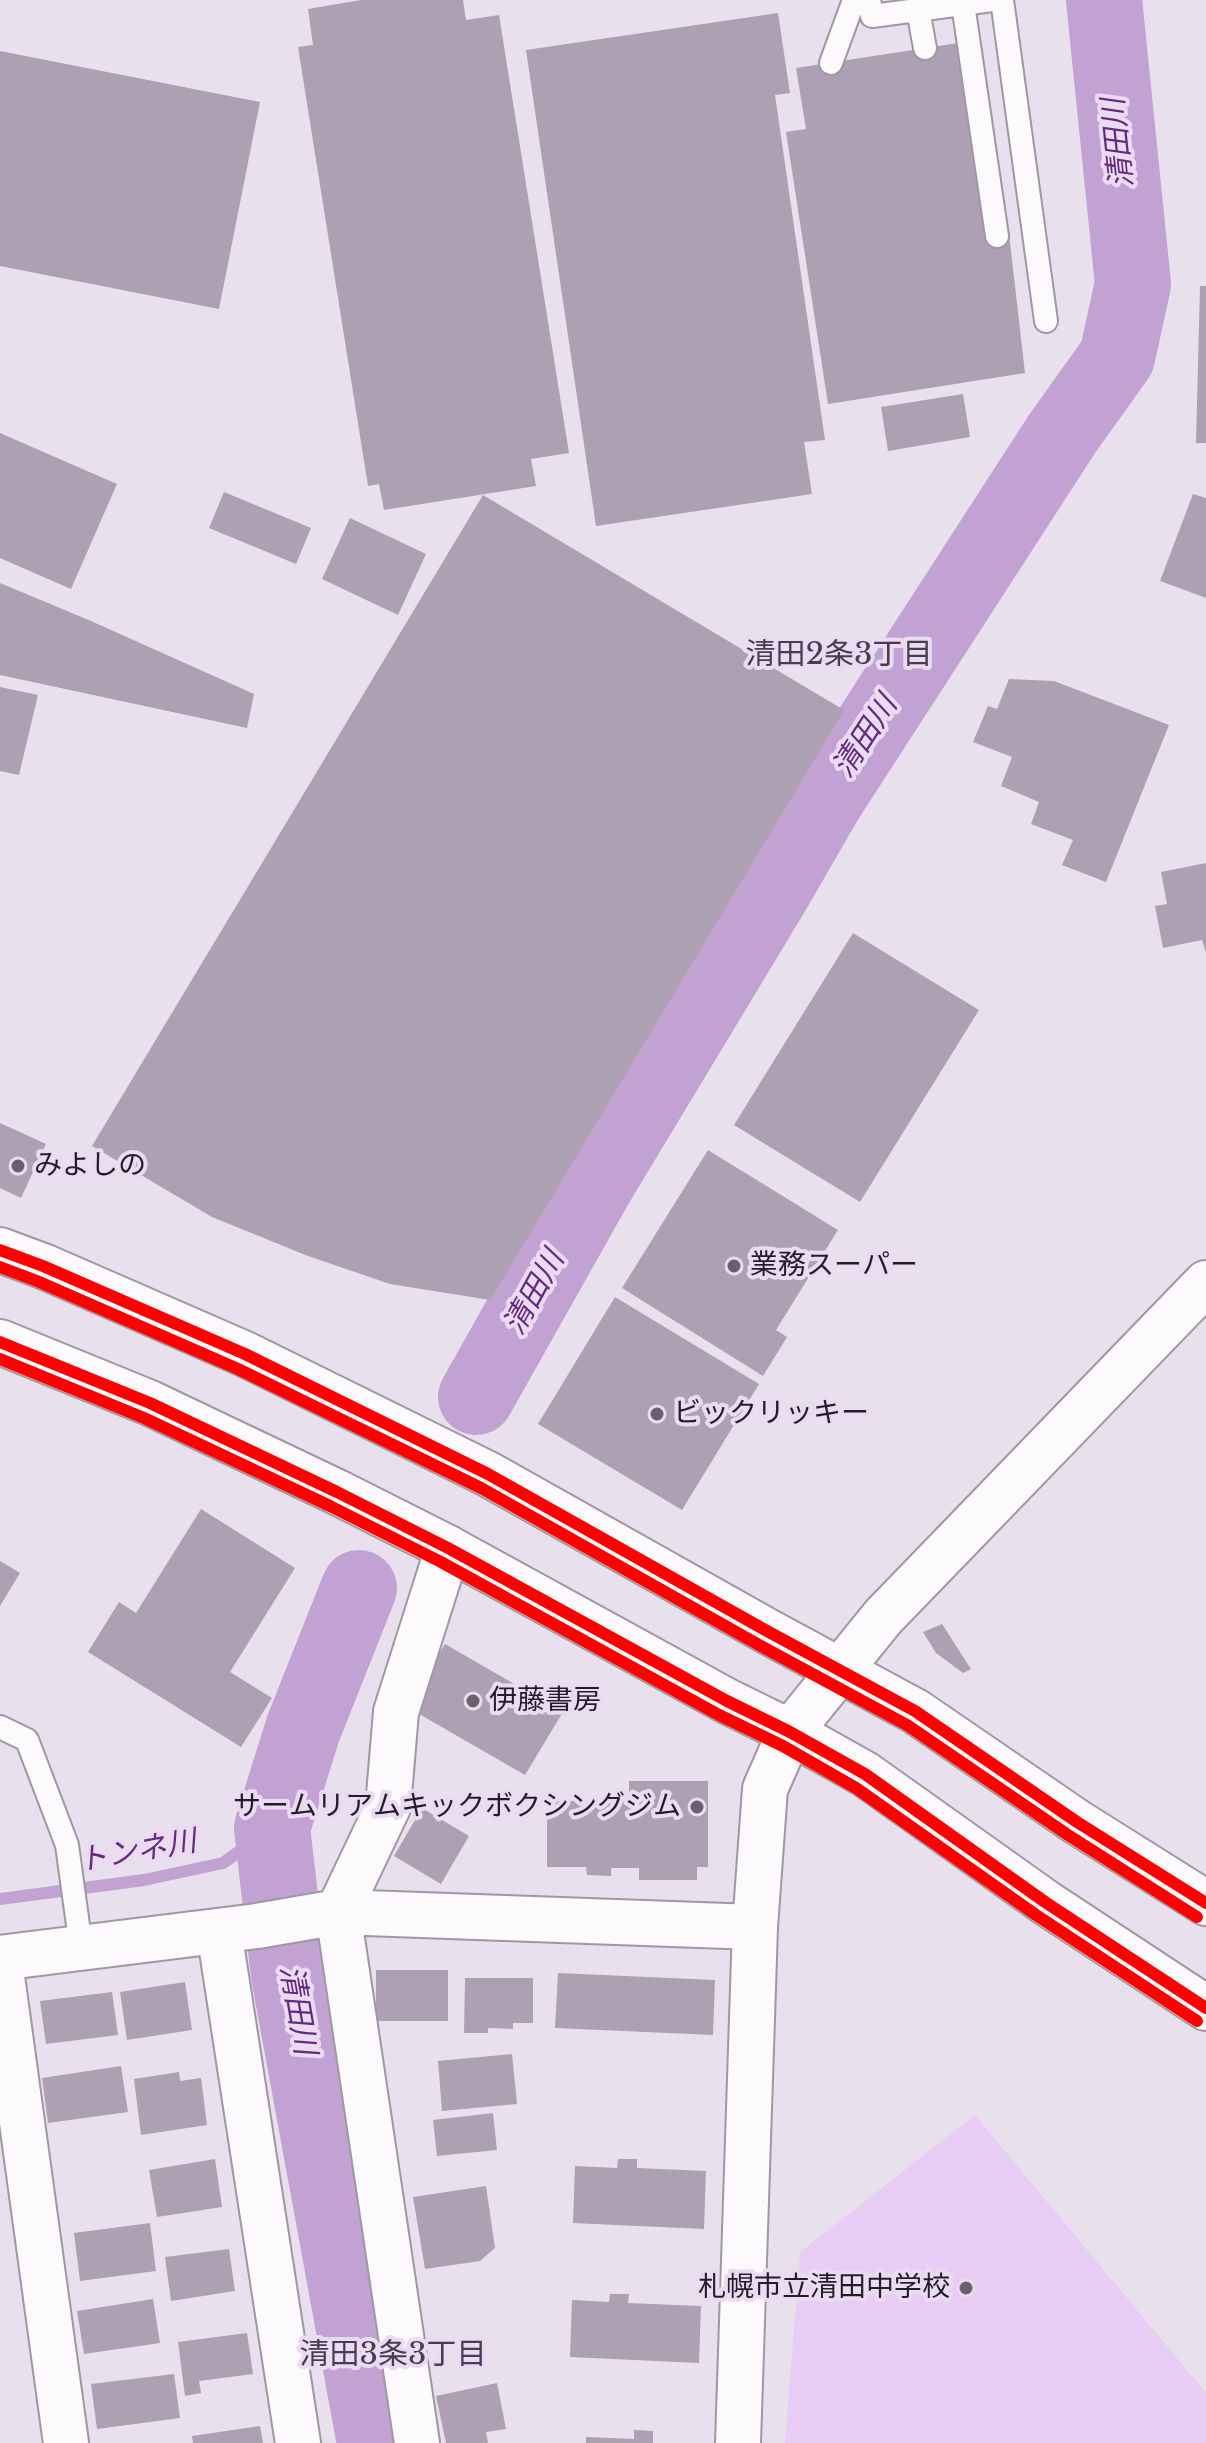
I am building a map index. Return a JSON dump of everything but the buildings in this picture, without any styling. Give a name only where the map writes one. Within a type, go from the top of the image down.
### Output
[{"type":"street","points":[[0,1250],[245,1354],[488,1474],[915,1711],[1077,1822],[1206,1903]]},
{"type":"street","points":[[738,2443],[755,1927],[765,1789],[790,1732],[883,1617],[1206,1283]]},
{"type":"street","points":[[0,1342],[150,1403],[448,1548],[727,1701],[790,1732],[865,1774],[1045,1902],[1206,2008]]},
{"type":"street","points":[[417,2443],[323,1914],[388,1807],[396,1712],[448,1548]]},
{"type":"street","points":[[66,2443],[0,1960],[323,1914],[755,1927]]},
{"type":"street","points":[[238,1928],[298,2443]]},
{"type":"lane","points":[[831,63],[854,0]]},
{"type":"lane","points":[[869,0],[872,16],[992,0]]},
{"type":"lane","points":[[1002,0],[1046,321]]},
{"type":"lane","points":[[963,4],[997,236]]},
{"type":"lane","points":[[918,10],[925,48]]},
{"type":"lane","points":[[0,1727],[27,1740],[67,1845],[81,1947]]},
{"type":"shaded area","name":"札幌市立清田中学校","points":[[975,2115],[1206,2393],[1206,2443],[785,2443],[800,2252]]},
{"type":"waterway","name":"清田川","points":[[476,1397],[596,1184],[826,799],[1062,434],[1117,357],[1133,284],[1104,0]]},
{"type":"waterway","name":"清田川","points":[[359,1588],[303,1729],[272,1828],[289,1975],[375,2443]]},
{"type":"waterway","name":"トンネ川","points":[[0,1899],[144,1880],[223,1863],[272,1828]]},
{"type":"transit line","points":[[0,1250],[245,1354],[488,1474],[915,1711],[1077,1822],[1206,1903]]},
{"type":"transit line","points":[[0,1267],[238,1369],[481,1488],[907,1725],[1068,1835],[1197,1917]]},
{"type":"transit line","points":[[0,1342],[150,1403],[337,1492],[448,1548],[727,1701],[790,1732],[865,1774],[1045,1902],[1206,2008]]},
{"type":"transit line","points":[[0,1359],[144,1418],[330,1506],[441,1562],[719,1715],[783,1746],[856,1788],[1036,1915],[1197,2021]]},
{"type":"place","name":"みよしの","points":[[18,1166]]},
{"type":"place","name":"業務スーパー","points":[[734,1266]]},
{"type":"place","name":"ビックリッキー","points":[[657,1414]]},
{"type":"place","name":"伊藤書房","points":[[473,1701]]},
{"type":"place","name":"サームリアムキックボクシングジム","points":[[697,1807]]},
{"type":"place","name":"札幌市立清田中学校","points":[[966,2288]]},
{"type":"district","name":"清田2条3丁目","points":[[839,656]]},
{"type":"district","name":"清田3条3丁目","points":[[393,2356]]}]
